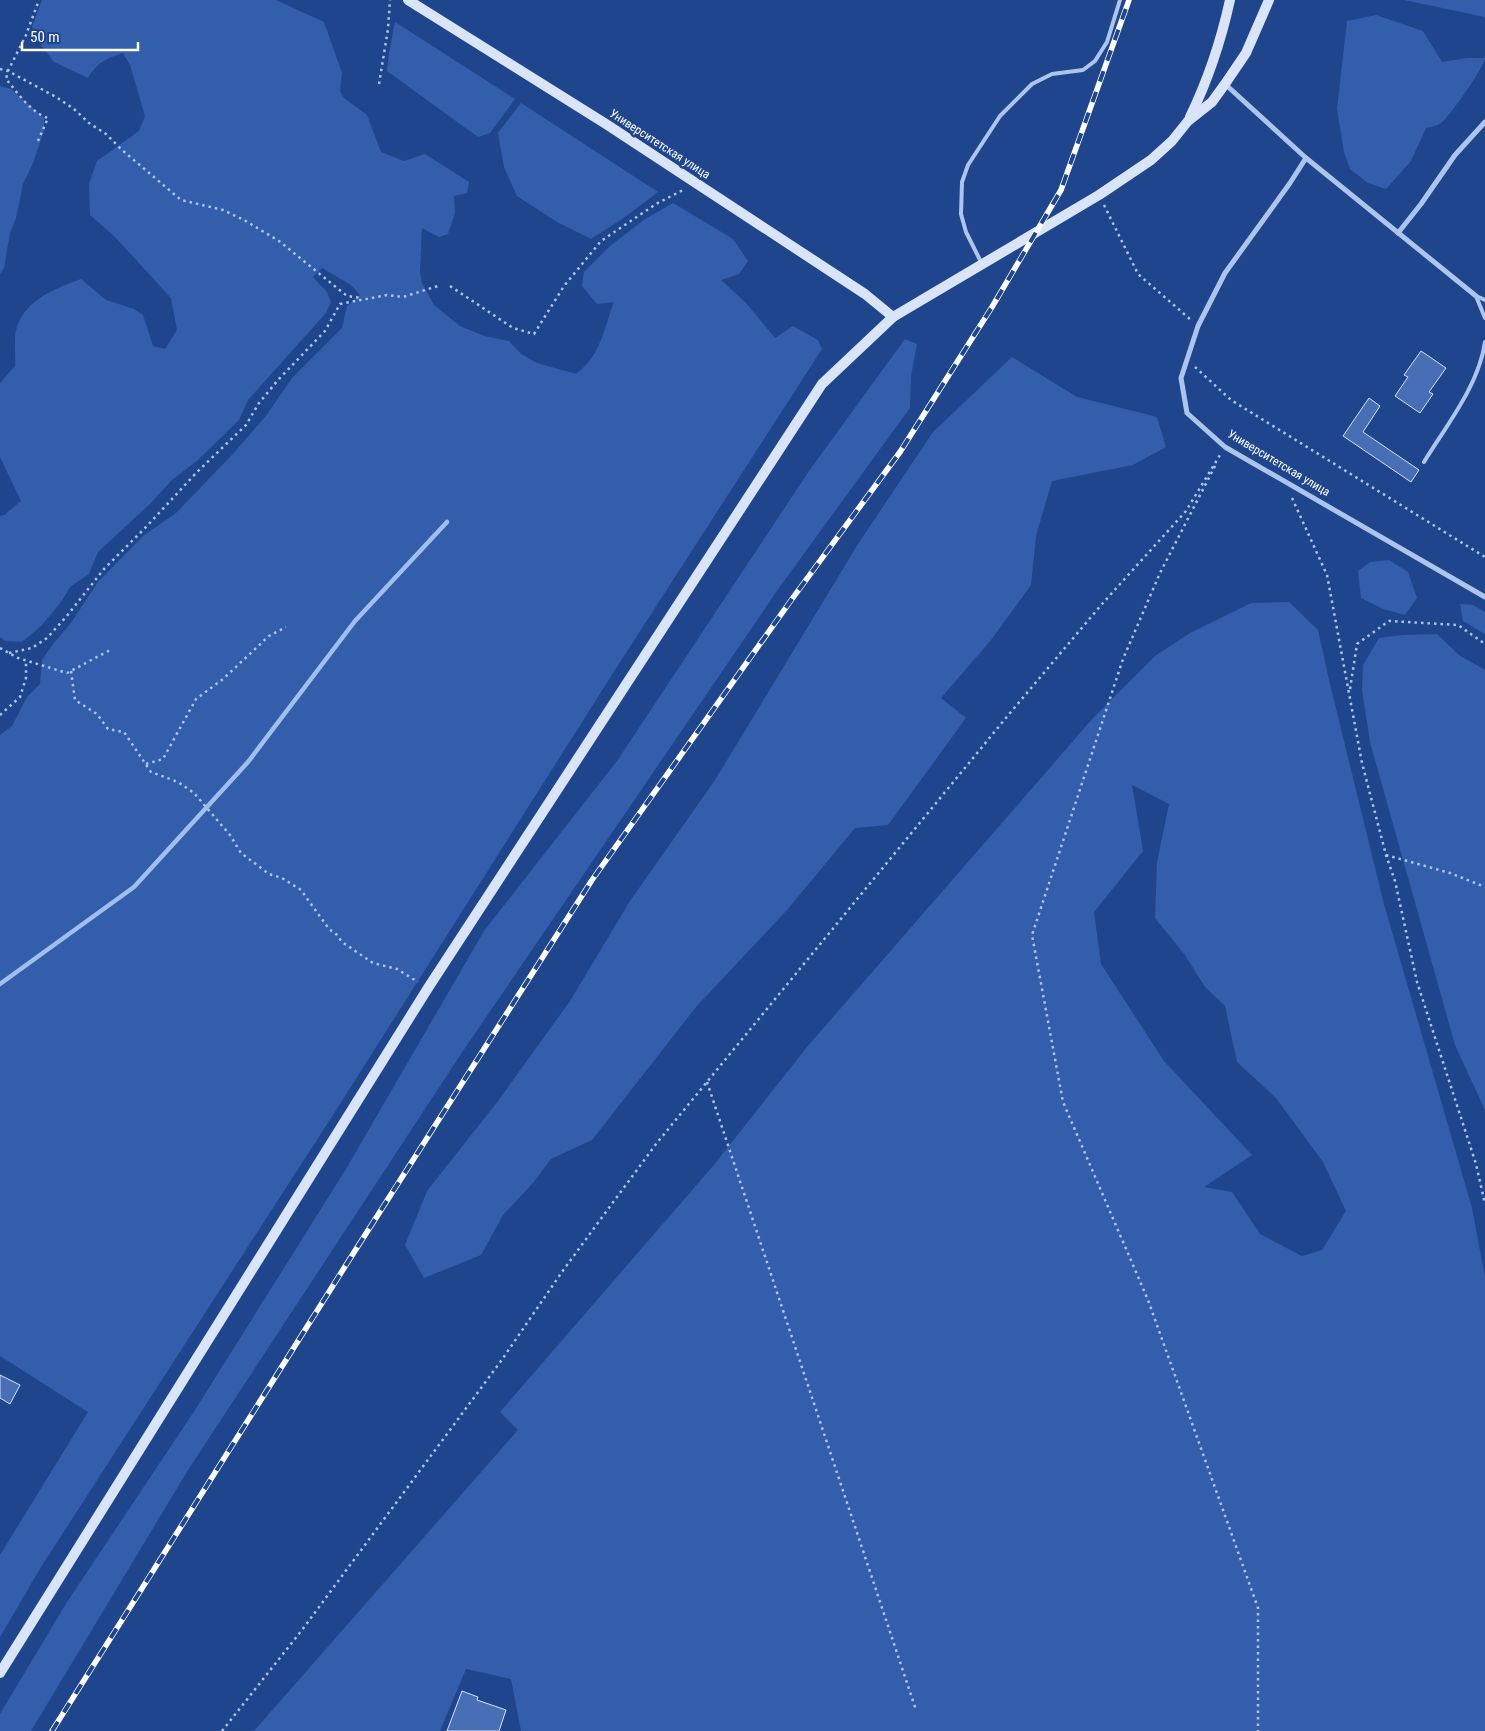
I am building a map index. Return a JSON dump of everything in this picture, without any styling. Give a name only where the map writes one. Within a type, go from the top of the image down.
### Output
[{"type":"main road","name":"Университетская улица","points":[[408,0],[606,124],[865,294],[892,317]]},
{"type":"main road","points":[[0,1673],[428,988],[822,384],[892,317],[1098,196],[1151,160],[1172,141],[1188,121],[1202,92],[1214,59],[1230,0]]},
{"type":"main road","points":[[1188,121],[1212,102],[1246,53],[1269,0]]},
{"type":"street","points":[[1225,84],[1306,158],[1476,296]]},
{"type":"street","points":[[1398,233],[1455,155],[1485,122]]},
{"type":"street","name":"Университетская улица","points":[[1306,158],[1226,273],[1198,326],[1180,378],[1187,413],[1225,447],[1485,597]]},
{"type":"lane","points":[[982,264],[966,232],[961,214],[962,182],[968,165],[1000,116],[1032,84],[1052,74],[1083,70],[1095,61],[1107,42],[1120,0]]},
{"type":"lane","points":[[1476,296],[1485,300]]},
{"type":"lane","points":[[1476,296],[1485,318]]},
{"type":"lane","points":[[1424,462],[1471,385],[1484,353],[1485,342]]},
{"type":"path","points":[[38,141],[48,118],[41,115],[24,101],[6,79],[8,70],[26,35],[39,0]]},
{"type":"path","points":[[379,84],[388,29],[390,0]]},
{"type":"path","points":[[0,69],[8,70],[74,109],[89,123],[106,134],[181,200],[224,210],[244,220],[279,241],[347,296],[363,299]]},
{"type":"path","points":[[450,286],[513,328],[534,334],[564,286],[601,241],[656,204],[697,184]]},
{"type":"path","points":[[1098,196],[1138,274],[1198,326]]},
{"type":"path","points":[[9,653],[32,648],[47,638],[104,569],[197,472],[246,425],[278,380],[325,331],[340,304],[387,294],[403,297],[438,286]]},
{"type":"path","points":[[1186,359],[1232,400],[1485,557]]},
{"type":"path","points":[[222,1731],[302,1630],[501,1361],[564,1269],[656,1144],[1010,713],[1102,604],[1186,511],[1225,447]]},
{"type":"path","points":[[1225,447],[1160,573],[1123,659],[1032,935],[1063,1102],[1148,1300],[1258,1608],[1258,1731]]},
{"type":"path","points":[[1287,483],[1297,511],[1327,575],[1362,763],[1386,855],[1395,881],[1417,982],[1476,1164],[1485,1204]]},
{"type":"path","points":[[1349,693],[1357,644],[1389,621],[1458,625],[1485,644]]},
{"type":"path","points":[[146,764],[163,760],[196,698],[223,680],[269,636],[286,627]]},
{"type":"path","points":[[0,648],[26,661],[67,673],[112,650]]},
{"type":"path","points":[[0,715],[20,697],[26,678],[26,661]]},
{"type":"path","points":[[70,672],[75,700],[97,714],[108,729],[124,732],[152,772],[178,782],[194,793],[230,835],[241,853],[250,861],[269,874],[282,878],[301,890],[329,929],[342,942],[373,963],[397,970],[428,988]]},
{"type":"path","points":[[1386,855],[1450,873],[1485,887]]},
{"type":"path","points":[[707,1082],[916,1710]]},
{"type":"shaded area","points":[[42,0],[276,0],[324,22],[342,73],[340,91],[344,98],[367,115],[381,152],[404,161],[425,154],[469,182],[467,193],[454,196],[455,213],[448,234],[439,237],[422,228],[420,272],[422,283],[434,305],[460,326],[484,336],[509,341],[521,354],[537,363],[576,374],[588,362],[601,340],[614,302],[597,304],[582,286],[584,272],[610,246],[645,219],[673,203],[733,239],[748,261],[739,274],[721,280],[746,303],[775,338],[793,326],[818,340],[822,349],[615,670],[340,1104],[41,1567],[0,1637],[0,1555],[88,1412],[0,1356],[0,735],[12,726],[27,697],[40,684],[42,660],[71,623],[97,583],[143,536],[176,513],[230,457],[265,417],[292,378],[342,328],[347,306],[360,295],[351,285],[322,268],[313,277],[327,292],[331,302],[326,313],[248,400],[239,420],[198,460],[172,480],[151,503],[98,552],[89,574],[70,587],[61,602],[41,626],[22,642],[5,641],[0,637],[0,516],[4,515],[21,501],[0,457],[0,383],[15,366],[15,336],[21,318],[34,302],[43,296],[81,279],[106,300],[134,309],[143,315],[153,346],[165,349],[177,330],[171,298],[115,237],[90,215],[89,184],[97,161],[139,131],[145,116],[130,65],[123,53],[102,62],[88,78],[54,62],[41,45],[32,27]]},
{"type":"shaded area","points":[[1404,0],[1485,0],[1485,17]]},
{"type":"shaded area","points":[[1376,15],[1423,31],[1442,62],[1467,58],[1485,58],[1473,81],[1451,112],[1439,124],[1426,128],[1411,161],[1386,189],[1368,183],[1350,169],[1344,152],[1337,109],[1347,21]]},
{"type":"shaded area","points":[[395,22],[515,99],[490,133],[478,137],[387,71]]},
{"type":"shaded area","points":[[0,86],[11,89],[44,118],[44,131],[33,163],[23,184],[16,218],[10,233],[4,268],[0,274]]},
{"type":"shaded area","points":[[521,103],[658,192],[625,217],[591,239],[557,222],[517,196],[504,167],[498,133]]},
{"type":"shaded area","points":[[905,339],[917,344],[911,376],[910,408],[779,588],[463,1051],[188,1470],[31,1731],[0,1731],[0,1714],[67,1602],[195,1410],[346,1169],[484,931],[617,761],[809,471]]},
{"type":"shaded area","points":[[1012,357],[1077,397],[1157,417],[1166,447],[1133,465],[1052,481],[1036,536],[1031,585],[991,640],[941,698],[966,718],[888,825],[855,828],[787,910],[696,1007],[592,1140],[551,1159],[533,1183],[503,1215],[481,1255],[424,1278],[405,1245],[427,1191],[498,1101],[570,1001],[630,901],[715,780],[858,544],[933,432]]},
{"type":"shaded area","points":[[1389,560],[1408,572],[1417,598],[1405,615],[1383,609],[1361,598],[1358,571],[1370,562]]},
{"type":"shaded area","points":[[1289,602],[1318,630],[1384,904],[1472,1208],[1485,1277],[1485,1731],[521,1731],[511,1679],[466,1669],[440,1731],[254,1731],[518,1430],[500,1412],[713,1166],[807,1047],[1094,717],[1155,656],[1190,633],[1251,603]],"holes":[[[1132,785],[1169,804],[1157,862],[1155,918],[1185,955],[1205,987],[1225,1006],[1237,1062],[1276,1098],[1323,1162],[1346,1211],[1322,1250],[1302,1256],[1260,1234],[1232,1192],[1204,1187],[1252,1155],[1164,1061],[1101,964],[1094,912],[1143,851]]]},
{"type":"shaded area","points":[[1460,604],[1473,605],[1485,612],[1485,634],[1463,621]]},
{"type":"shaded area","points":[[1437,634],[1459,655],[1485,670],[1485,1110],[1455,1045],[1370,742],[1362,690],[1363,665],[1379,638]]},
{"type":"building","points":[[1421,351],[1446,368],[1429,392],[1433,394],[1420,413],[1395,396],[1408,377],[1404,375]]},
{"type":"building","points":[[1369,398],[1380,406],[1363,432],[1419,470],[1411,482],[1343,436]]},
{"type":"building","points":[[0,1375],[20,1385],[10,1404],[0,1398]]},
{"type":"building","points":[[462,1691],[478,1697],[477,1700],[506,1710],[499,1731],[447,1731]]},
{"type":"waterway","points":[[0,984],[134,887],[248,762],[355,621],[447,522]]},
{"type":"railway","points":[[52,1731],[592,880],[792,599],[900,452],[992,307],[1061,190],[1129,0]]}]
